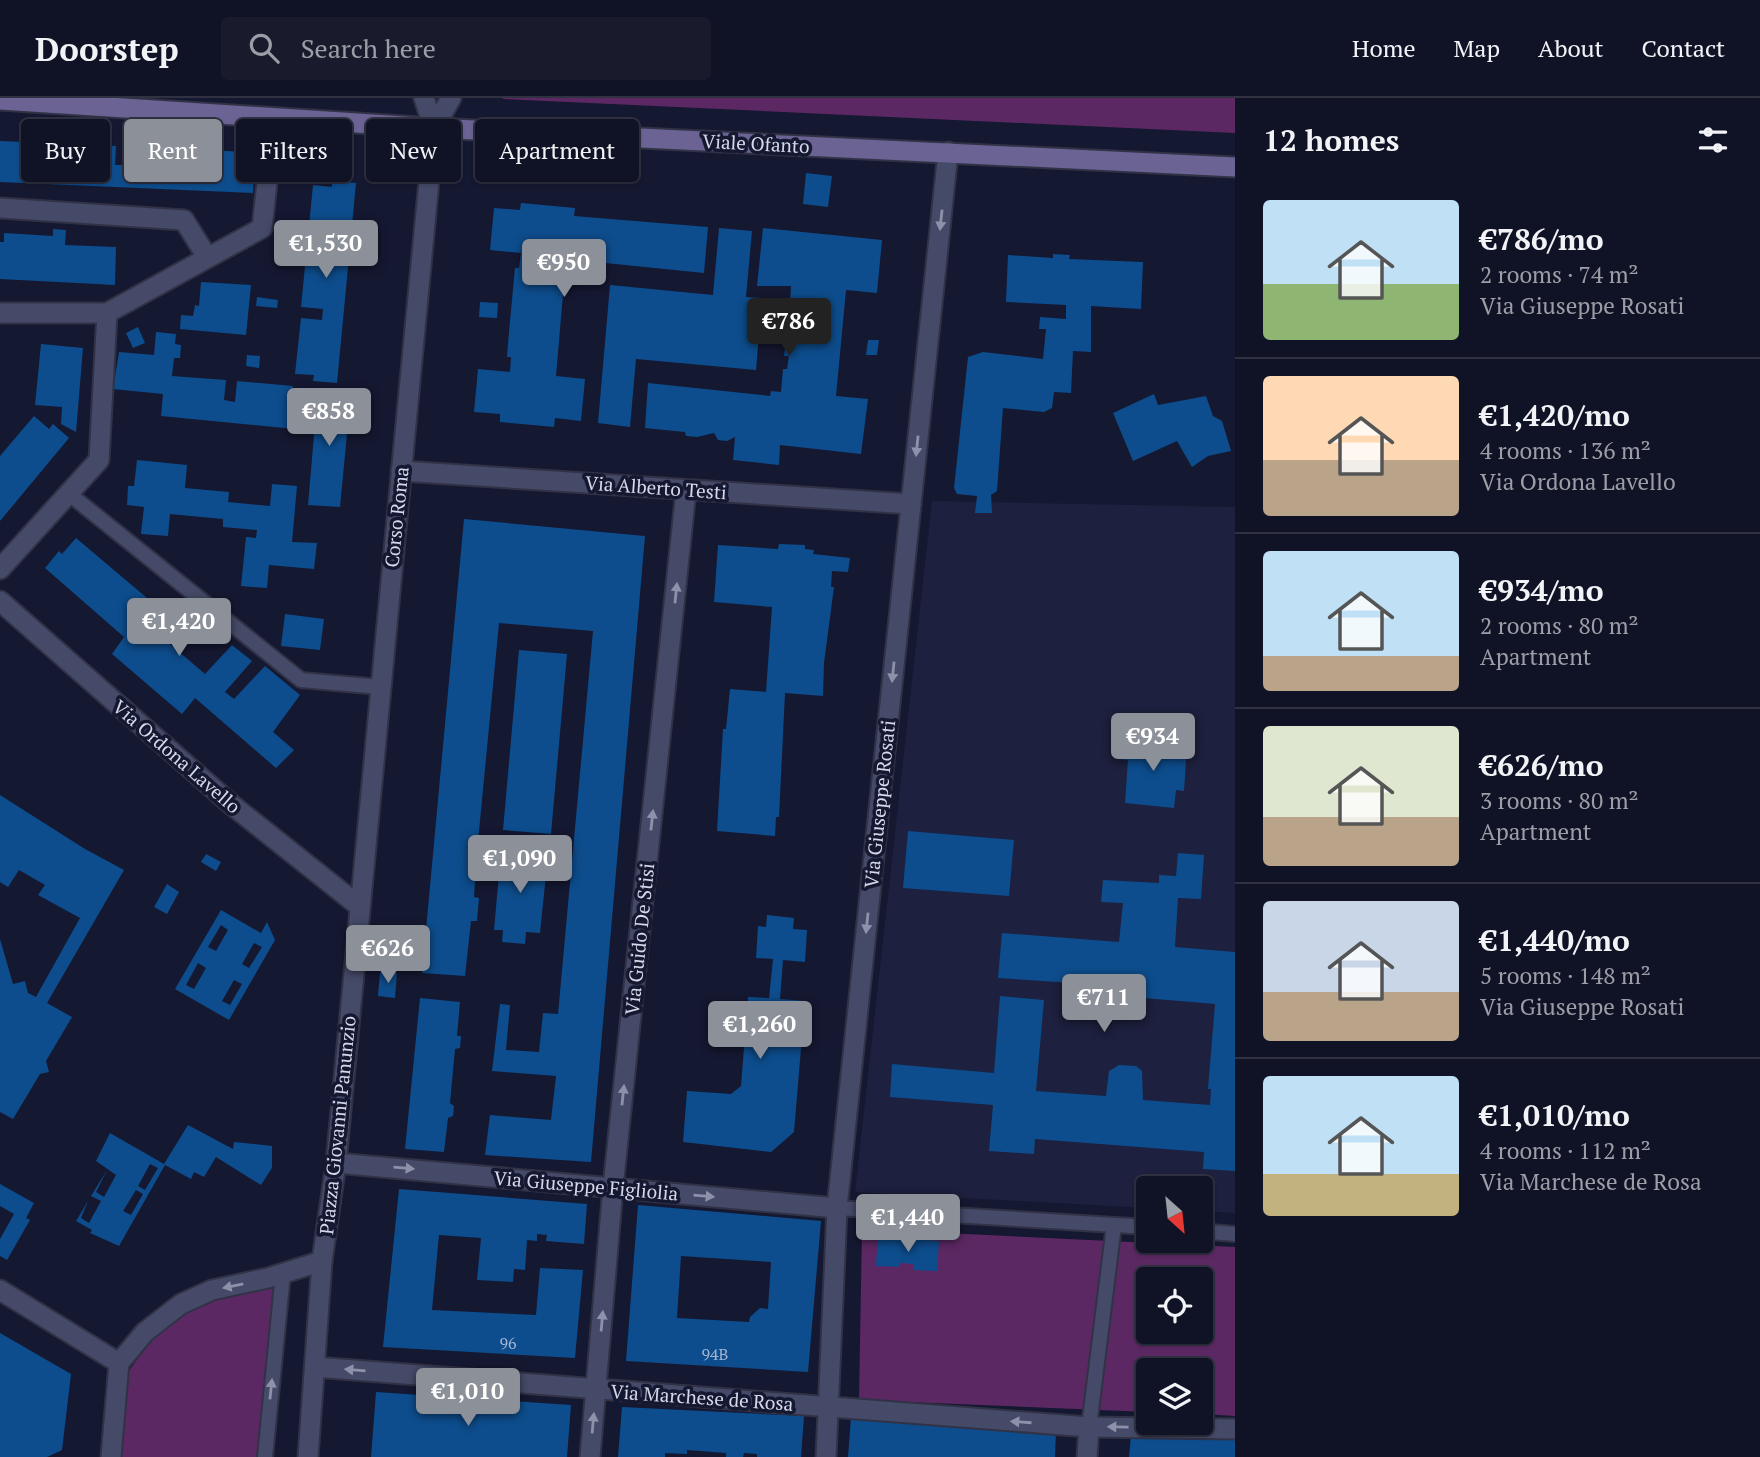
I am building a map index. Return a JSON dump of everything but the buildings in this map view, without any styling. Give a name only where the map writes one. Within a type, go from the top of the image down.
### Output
[{"type":"main road","name":"Viale Ofanto","points":[[0,100],[178,104],[366,122]]},
{"type":"main road","name":"Viale Ofanto","points":[[461,129],[1235,167]]},
{"type":"street","name":"Corso Roma","points":[[424,98],[430,119]]},
{"type":"street","name":"Corso Roma","points":[[438,119],[451,98]]},
{"type":"street","name":"Via Giuseppe Rosati","points":[[826,1457],[836,1208],[948,152]]},
{"type":"street","points":[[0,313],[107,313],[262,228],[268,182]]},
{"type":"street","name":"Corso Roma","points":[[359,906],[428,182]]},
{"type":"street","points":[[0,208],[184,220],[207,257]]},
{"type":"street","points":[[0,569],[99,460],[107,313]]},
{"type":"street","name":"Via Alberto Testi","points":[[401,471],[911,504]]},
{"type":"street","name":"Via Guido De Stisi","points":[[590,1457],[613,1187],[687,489]]},
{"type":"street","name":"Via Ordona Lavello","points":[[0,601],[232,805],[359,906]]},
{"type":"street","name":"Piazza Giovanni Panunzio","points":[[308,1457],[322,1261],[336,1163],[359,906]]},
{"type":"street","name":"Via Giuseppe Figliolia","points":[[336,1163],[836,1208]]},
{"type":"street","points":[[111,1457],[119,1363],[145,1332],[181,1304],[212,1290],[322,1261]]},
{"type":"street","points":[[0,1290],[119,1363]]},
{"type":"street","name":"Via Marchese de Rosa","points":[[315,1367],[1089,1427]]},
{"type":"street","points":[[1087,1457],[1089,1427],[1235,1430]]},
{"type":"lane","points":[[68,493],[300,680],[380,687]]},
{"type":"lane","points":[[836,1208],[1136,1226]]},
{"type":"lane","points":[[1089,1427],[1114,1225]]},
{"type":"lane","points":[[1213,1232],[1235,1234]]},
{"type":"lane","points":[[265,1457],[283,1272]]},
{"type":"shaded area","points":[[503,98],[1235,98],[1235,133],[503,99]]},
{"type":"shaded area","points":[[932,501],[1235,507],[1235,1213],[1213,1212],[1213,1176],[1136,1176],[1136,1207],[855,1192]]},
{"type":"shaded area","points":[[862,1229],[1136,1242],[1136,1253],[1213,1253],[1213,1246],[1235,1247],[1235,1416],[1213,1415],[1213,1358],[1136,1358],[1136,1412],[859,1400]]},
{"type":"shaded area","points":[[274,1286],[259,1457],[121,1457],[126,1375],[156,1333],[181,1313],[215,1295]]}]
